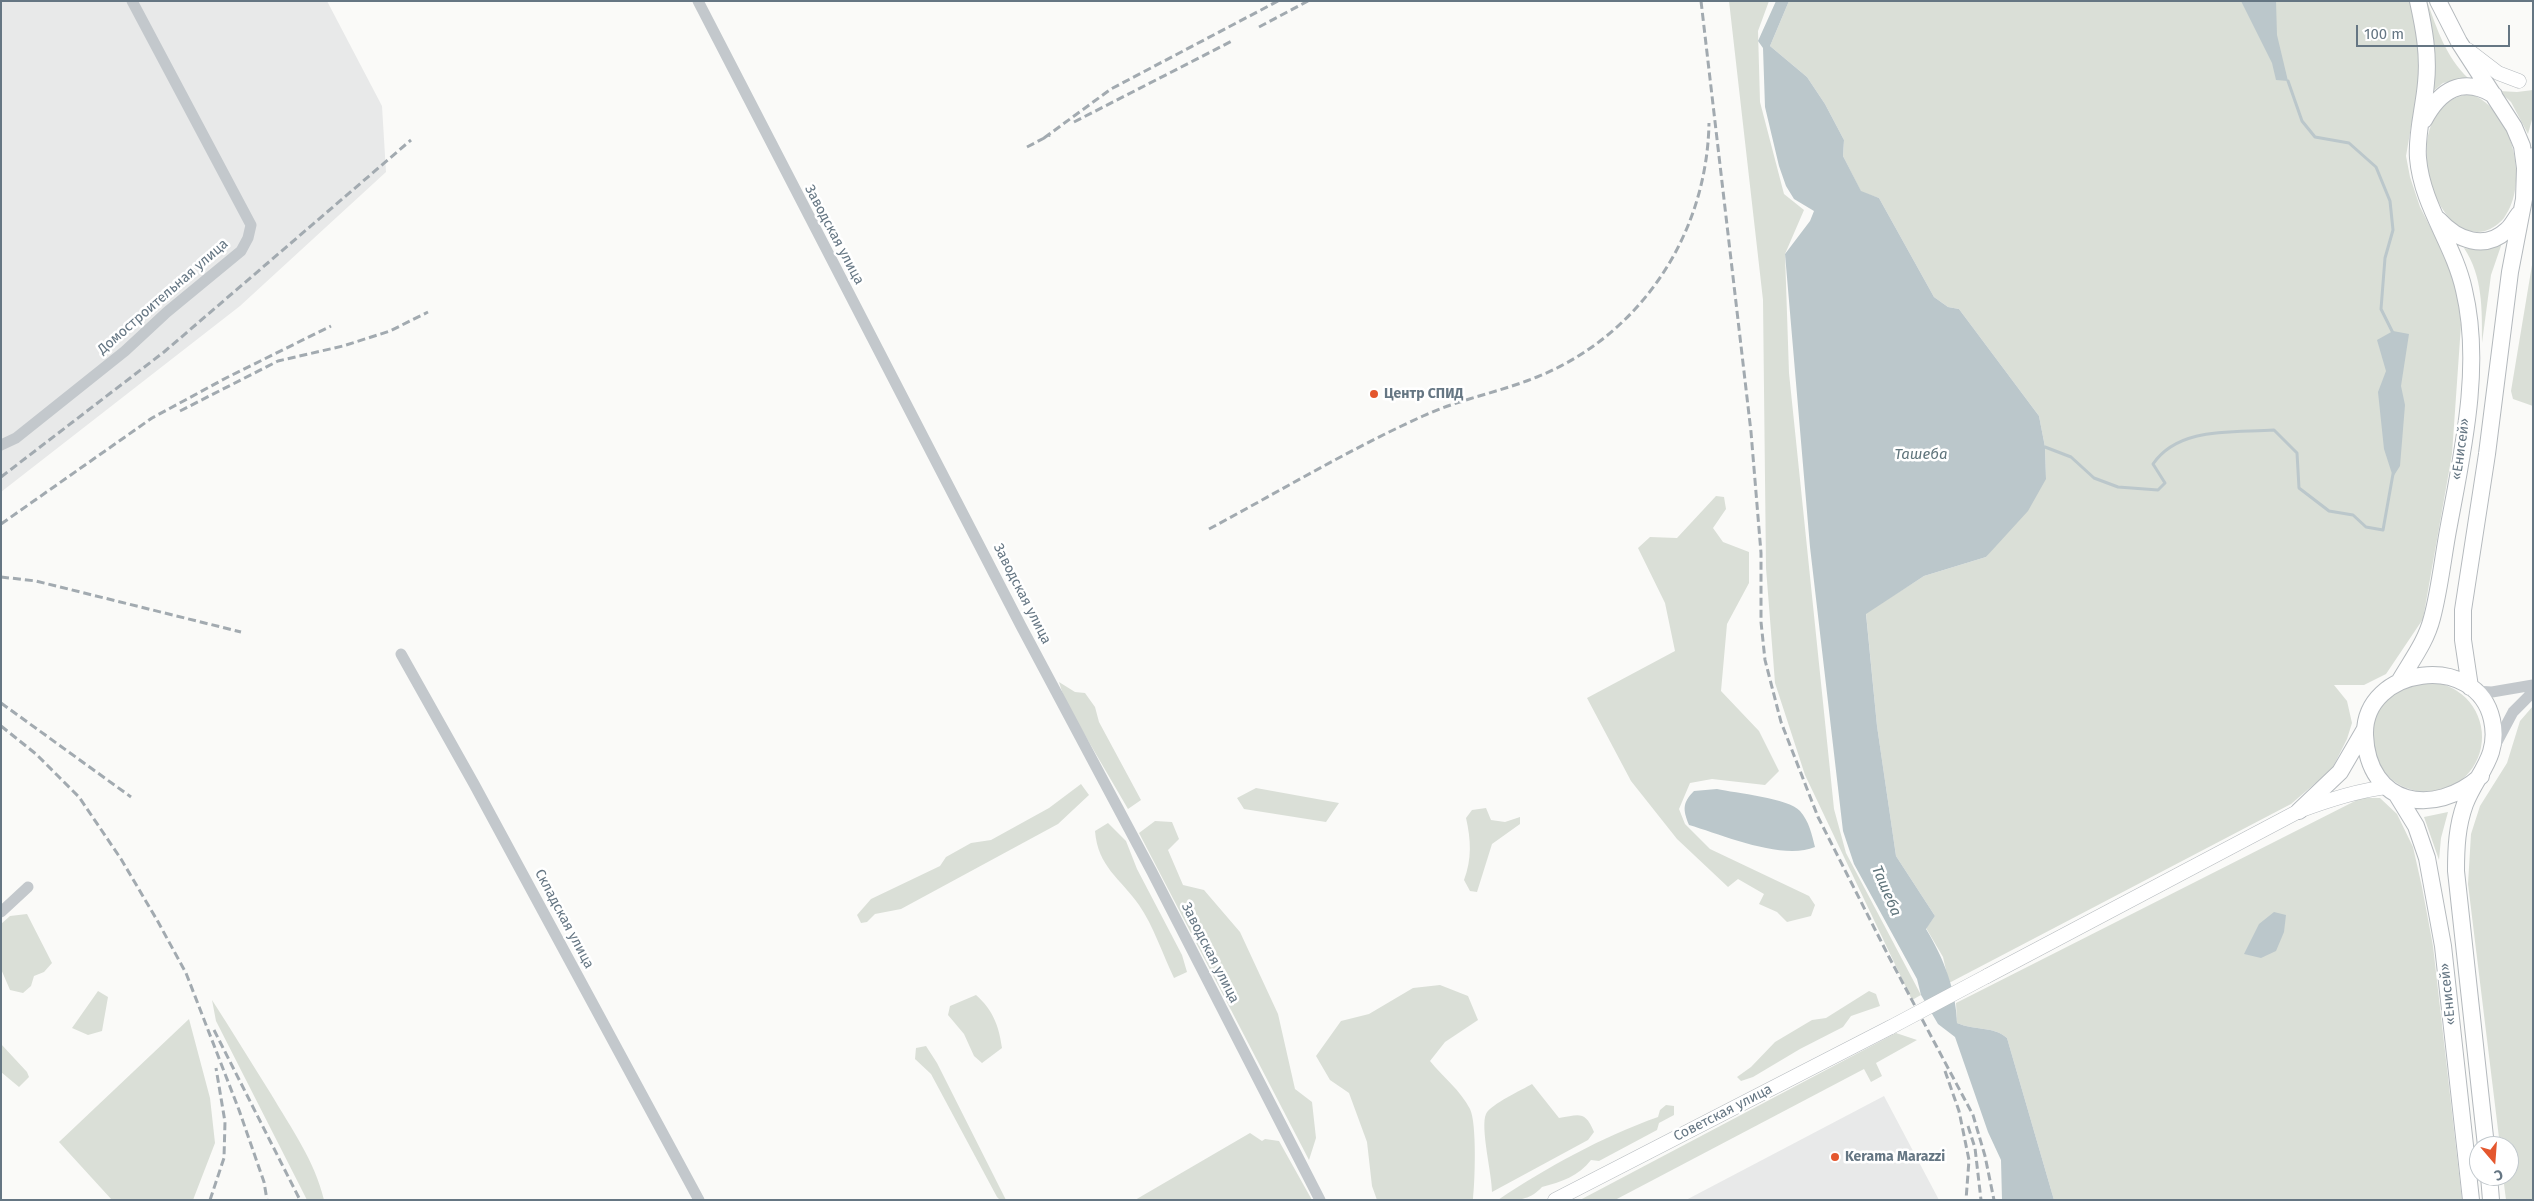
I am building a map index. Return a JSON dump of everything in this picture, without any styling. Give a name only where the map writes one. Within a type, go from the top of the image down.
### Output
[{"type":"highway","name":"«Енисей»","points":[[2418,1],[2426,34],[2426,80],[2418,158],[2420,176],[2433,213],[2452,254],[2464,287],[2471,322],[2472,357],[2462,453],[2432,619],[2422,646],[2400,682],[2376,703],[2365,729],[2368,758],[2376,776],[2392,791],[2416,826],[2427,858],[2443,946],[2471,1200]]},
{"type":"highway","name":"«Енисей»","points":[[2438,1],[2483,88],[2514,127],[2522,146],[2525,187],[2463,610],[2463,640],[2472,689]]},
{"type":"highway","name":"«Енисей»","points":[[2422,124],[2430,108],[2453,88],[2483,88]]},
{"type":"highway","name":"«Енисей»","points":[[2433,213],[2444,226],[2461,238],[2479,242],[2492,240],[2508,230],[2520,212]]},
{"type":"highway","name":"«Енисей»","points":[[2400,682],[2417,676],[2435,674],[2454,678],[2472,689],[2484,703],[2491,718],[2494,734],[2493,750],[2466,803],[2460,820],[2456,871],[2485,1136]]},
{"type":"highway","points":[[2299,811],[2340,772],[2365,729]]},
{"type":"highway","name":"«Енисей»","points":[[2392,791],[2411,800],[2439,800],[2467,788],[2480,776]]},
{"type":"highway","points":[[2490,1186],[2492,1200]]},
{"type":"main road","points":[[2459,42],[2480,61],[2498,73],[2518,81]]},
{"type":"main road","points":[[2483,88],[2533,78]]},
{"type":"main road","points":[[2525,187],[2533,155]]},
{"type":"main road","name":"Советская улица","points":[[1554,1200],[1987,976],[2299,811],[2336,797],[2366,789],[2392,791]]},
{"type":"street","name":"Домостроительная улица","points":[[1,445],[16,438],[125,350],[167,312],[241,251],[248,238],[251,225],[132,1]]},
{"type":"street","name":"Заводская улица","points":[[698,1],[1021,626],[1152,872],[1320,1200]]},
{"type":"street","name":"Складская улица","points":[[401,654],[474,784],[698,1200]]},
{"type":"street","points":[[2472,689],[2492,692],[2533,685]]},
{"type":"street","points":[[2493,750],[2513,712],[2533,692]]},
{"type":"street","points":[[1,912],[28,887]]},
{"type":"shaded area","points":[[1,1],[327,1],[382,106],[386,172],[240,306],[1,492]]},
{"type":"shaded area","points":[[1729,1],[1769,1],[1758,31],[1760,102],[1784,194],[1804,210],[1785,254],[1789,373],[1834,809],[1846,853],[1921,995],[1912,1000],[1805,775],[1775,683],[1766,568],[1763,300]]},
{"type":"shaded area","points":[[1789,1],[2410,1],[2419,34],[2419,80],[2406,156],[2410,177],[2420,207],[2446,258],[2457,292],[2461,325],[2452,454],[2423,619],[2386,674],[2364,685],[2334,685],[2347,701],[2352,723],[2347,739],[2332,769],[2291,804],[1949,983],[1943,957],[1926,928],[1935,916],[1896,856],[1877,726],[1866,613],[1924,576],[1986,557],[2046,478],[2045,447],[2039,416],[1959,309],[1948,307],[1934,297],[1879,198],[1861,192],[1843,156],[1844,140],[1825,104],[1807,77],[1770,46]]},
{"type":"shaded area","points":[[2424,1],[2427,1],[2448,52],[2468,78],[2443,83],[2432,92]]},
{"type":"shaded area","points":[[2533,90],[2533,116],[2528,134],[2511,102],[2499,91],[2517,92]]},
{"type":"shaded area","points":[[2471,94],[2486,102],[2498,115],[2507,131],[2513,149],[2516,168],[2516,186],[2512,203],[2504,218],[2493,228],[2485,231],[2465,229],[2448,217],[2436,196],[2428,171],[2427,145],[2433,121],[2447,103]]},
{"type":"shaded area","points":[[2502,243],[2491,275],[2482,343],[2478,282],[2475,270],[2464,248],[2483,249]]},
{"type":"shaded area","points":[[2533,259],[2533,406],[2513,399],[2511,391]]},
{"type":"shaded area","points":[[1716,496],[1724,497],[1726,509],[1713,528],[1723,542],[1749,552],[1749,583],[1727,624],[1721,691],[1759,731],[1779,771],[1765,785],[1712,779],[1690,783],[1679,809],[1685,824],[1710,849],[1809,896],[1815,905],[1811,916],[1787,922],[1777,912],[1759,904],[1764,894],[1738,879],[1728,887],[1677,839],[1631,781],[1587,698],[1675,651],[1665,603],[1638,548],[1650,537],[1677,538]]},
{"type":"shaded area","points":[[1059,682],[1075,692],[1085,693],[1095,707],[1099,722],[1141,800],[1128,809],[1065,701]]},
{"type":"shaded area","points":[[2427,682],[2438,683],[2448,687],[2466,698],[2477,716],[2481,726],[2481,748],[2477,758],[2466,776],[2448,787],[2438,791],[2427,792],[2416,791],[2406,787],[2388,776],[2377,758],[2373,748],[2372,737],[2373,726],[2377,716],[2388,698],[2406,687],[2416,683]]},
{"type":"shaded area","points":[[2533,706],[2533,1200],[2506,1200],[2504,1186],[2519,1186],[2519,1136],[2499,1136],[2468,884],[2471,834],[2480,806],[2507,763],[2520,721]]},
{"type":"shaded area","points":[[1081,784],[1089,795],[1058,824],[901,909],[875,914],[867,922],[861,923],[857,915],[871,899],[940,866],[946,857],[971,843],[991,840],[1049,808]]},
{"type":"shaded area","points":[[1256,788],[1339,803],[1326,822],[1244,809],[1237,798]]},
{"type":"shaded area","points":[[2361,798],[2380,798],[2397,814],[2413,847],[2433,946],[2462,1200],[2054,1200],[2007,1038],[1990,1030],[1957,1023],[1956,1003]]},
{"type":"shaded area","points":[[1486,808],[1491,820],[1505,822],[1520,817],[1520,824],[1492,844],[1477,892],[1470,891],[1464,880],[1470,849],[1466,818],[1472,810]]},
{"type":"shaded area","points":[[2448,812],[2441,838],[2439,860],[2424,817]]},
{"type":"shaded area","points":[[1155,821],[1172,822],[1179,839],[1168,850],[1183,885],[1204,890],[1240,932],[1278,1014],[1295,1089],[1312,1102],[1316,1138],[1309,1160],[1139,833]]},
{"type":"shaded area","points":[[1108,823],[1126,841],[1137,869],[1182,955],[1187,972],[1174,978],[1144,913],[1100,854],[1095,831]]},
{"type":"shaded area","points":[[27,914],[52,963],[44,972],[34,976],[31,986],[23,993],[10,990],[1,969],[1,924],[10,916]]},
{"type":"shaded area","points":[[1440,985],[1468,996],[1478,1020],[1445,1042],[1430,1061],[1457,1090],[1470,1109],[1475,1139],[1473,1199],[1377,1200],[1372,1186],[1367,1142],[1349,1093],[1330,1080],[1316,1056],[1341,1021],[1369,1014],[1413,988]]},
{"type":"shaded area","points":[[98,991],[108,997],[102,1031],[88,1035],[72,1028]]},
{"type":"shaded area","points":[[1869,991],[1876,994],[1880,1006],[1851,1016],[1843,1027],[1800,1049],[1753,1077],[1741,1081],[1737,1077],[1751,1067],[1775,1042],[1812,1020],[1826,1018]]},
{"type":"shaded area","points":[[976,995],[987,1007],[994,1019],[1002,1048],[982,1063],[974,1056],[964,1034],[948,1015],[950,1006]]},
{"type":"shaded area","points":[[212,1000],[302,1145],[315,1172],[324,1200],[307,1200],[216,1021]]},
{"type":"shaded area","points":[[189,1019],[210,1098],[215,1143],[193,1200],[112,1200],[59,1142]]},
{"type":"shaded area","points":[[1896,1033],[1917,1040],[1876,1063],[1882,1076],[1871,1082],[1864,1069],[1615,1200],[1580,1200]]},
{"type":"shaded area","points":[[1,1044],[27,1072],[29,1077],[19,1087],[1,1072]]},
{"type":"shaded area","points":[[926,1046],[937,1063],[1006,1200],[1000,1200],[997,1197],[931,1074],[915,1059],[916,1048]]},
{"type":"shaded area","points":[[1532,1084],[1559,1118],[1576,1115],[1584,1117],[1588,1120],[1594,1132],[1588,1140],[1492,1192],[1484,1129],[1486,1114],[1500,1102]]},
{"type":"shaded area","points":[[1884,1096],[1939,1200],[1686,1200]]},
{"type":"shaded area","points":[[1666,1105],[1674,1106],[1674,1115],[1659,1123],[1657,1130],[1599,1161],[1591,1160],[1575,1174],[1542,1187],[1528,1197],[1517,1200],[1498,1200],[1575,1154],[1616,1134],[1658,1117],[1660,1110]]},
{"type":"shaded area","points":[[1250,1133],[1262,1141],[1265,1139],[1279,1141],[1312,1200],[1135,1200]]},
{"type":"water","name":"Ташеба","points":[[1776,1],[1789,1],[1770,46],[1807,77],[1825,104],[1844,140],[1843,156],[1861,191],[1879,198],[1934,297],[1948,307],[1959,309],[2039,416],[2045,447],[2046,479],[2028,511],[1986,557],[1924,576],[1866,614],[1877,726],[1896,856],[1935,916],[1926,929],[1948,974],[1954,998],[1957,1023],[1990,1030],[2007,1038],[2054,1200],[2002,1200],[2001,1160],[1988,1132],[1955,1037],[1938,1024],[1921,995],[1917,979],[1854,864],[1843,831],[1810,547],[1785,254],[1810,221],[1814,211],[1794,199],[1786,186],[1779,166],[1765,107],[1763,48],[1758,41]]},
{"type":"water","points":[[2241,1],[2276,1],[2277,35],[2288,81],[2276,80],[2272,63]]},
{"type":"water","points":[[2393,331],[2409,334],[2401,386],[2405,405],[2400,466],[2393,477],[2384,449],[2378,392],[2386,371],[2377,340]]},
{"type":"water","points":[[1717,789],[1774,799],[1794,806],[1806,819],[1815,847],[1787,851],[1770,849],[1689,825],[1685,807],[1690,795],[1694,791]]},
{"type":"water","points":[[2274,912],[2286,915],[2284,932],[2276,951],[2261,958],[2244,954],[2259,924]]},
{"type":"waterway","points":[[2288,81],[2302,121],[2315,137],[2349,143],[2376,167],[2390,201],[2393,230],[2385,258],[2381,309],[2393,333]]},
{"type":"waterway","points":[[2045,447],[2071,457],[2094,478],[2118,487],[2158,490],[2165,483],[2153,464],[2164,452],[2177,443],[2192,437],[2208,434],[2274,430],[2297,453],[2299,488],[2329,511],[2353,515],[2366,527],[2383,530],[2393,474]]},
{"type":"railway","points":[[1044,138],[1111,89],[1278,1]]},
{"type":"railway","points":[[1259,27],[1308,1]]},
{"type":"railway","points":[[1701,1],[1751,432],[1761,553],[1761,622],[1765,660],[1781,722],[1818,817],[1889,957],[1973,1115],[1985,1156],[1994,1200]]},
{"type":"railway","points":[[1074,122],[1232,41]]},
{"type":"railway","points":[[1209,529],[1342,456],[1396,429],[1437,410],[1537,377],[1574,359],[1607,335],[1637,307],[1661,276],[1681,241],[1696,204],[1705,164],[1709,123]]},
{"type":"railway","points":[[1027,147],[1050,135]]},
{"type":"railway","points":[[1,477],[164,352],[411,140]]},
{"type":"railway","points":[[180,411],[278,361],[343,346],[390,331],[428,312]]},
{"type":"railway","points":[[1,524],[152,418],[226,378],[331,326]]},
{"type":"railway","points":[[1,577],[36,581],[241,632]]},
{"type":"railway","points":[[1,703],[131,797]]},
{"type":"railway","points":[[1,726],[36,754],[79,797],[121,859],[157,920],[186,973],[239,1110],[264,1182],[267,1200]]},
{"type":"railway","points":[[214,1030],[300,1200]]},
{"type":"railway","points":[[210,1200],[224,1158],[225,1122],[216,1068]]},
{"type":"railway","points":[[1945,1071],[1959,1111],[1969,1160],[1966,1200]]},
{"type":"railway","points":[[1968,1126],[1975,1148],[1981,1200]]},
{"type":"place","name":"Центр СПИД","points":[[1374,394]]},
{"type":"place","name":"Kerama Marazzi","points":[[1835,1157]]}]
